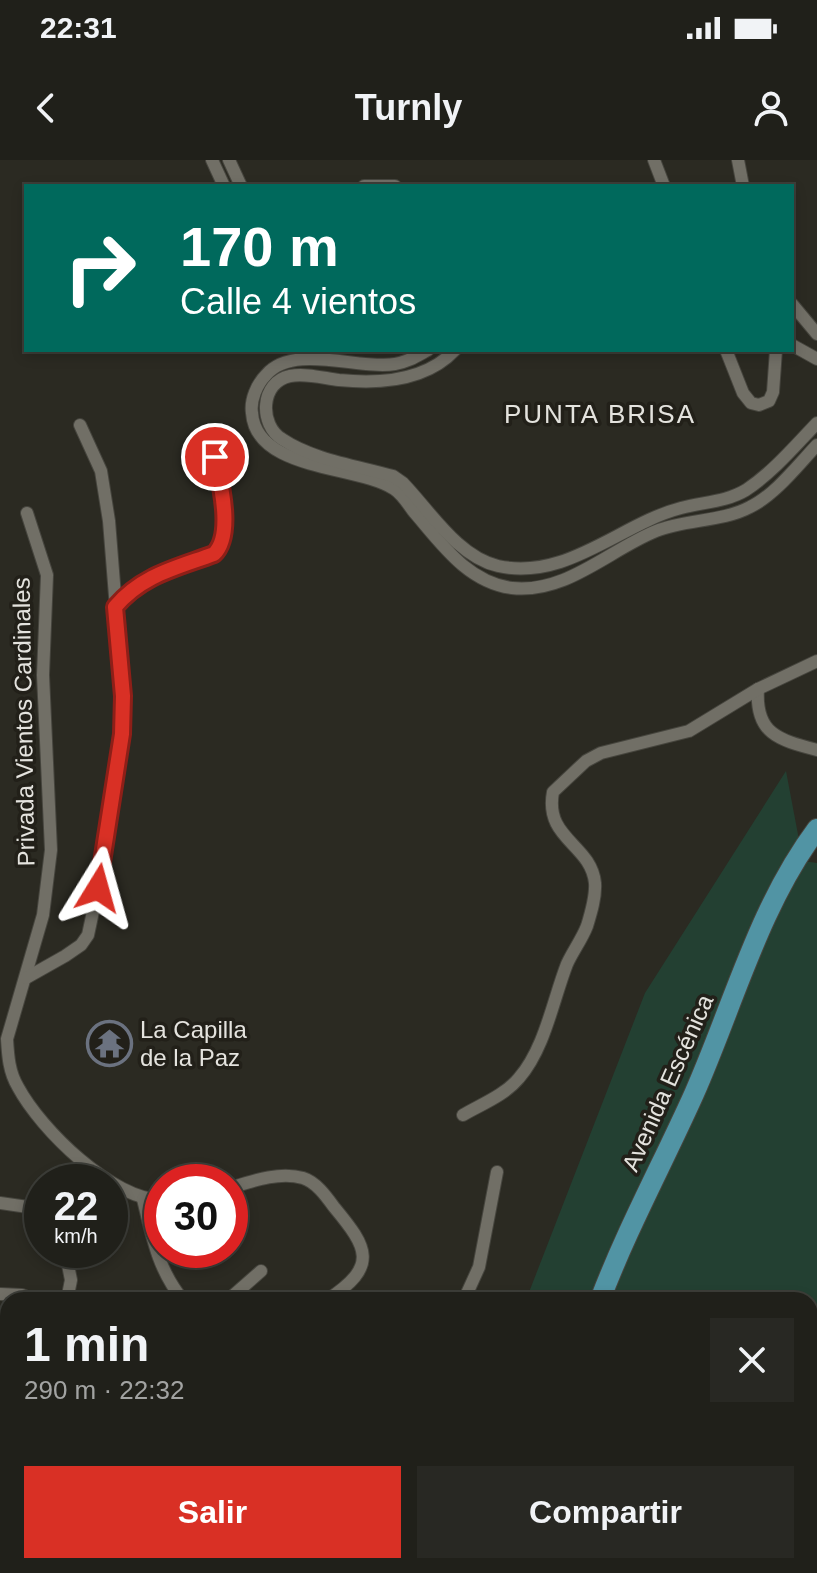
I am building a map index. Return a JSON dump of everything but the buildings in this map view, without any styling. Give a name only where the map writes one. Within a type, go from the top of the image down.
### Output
[{"type":"main road","name":"Avenida Escénica","points":[[604,1292],[700,1080],[767,915],[795,858],[817,829]]},
{"type":"main road","name":"Avenida Escénica","points":[[782,888],[817,849]]},
{"type":"street","points":[[212,160],[223,184]]},
{"type":"street","points":[[229,160],[240,184]]},
{"type":"street","points":[[654,160],[663,184]]},
{"type":"street","points":[[738,160],[743,184]]},
{"type":"street","points":[[794,306],[817,334]]},
{"type":"street","points":[[794,346],[817,359]]},
{"type":"street","points":[[425,352],[410,361],[386,365],[310,360],[273,367],[255,393],[252,406],[255,429],[269,445],[293,457],[394,489],[458,562],[476,576],[512,588],[548,586],[657,530],[751,507],[817,445]]},
{"type":"street","points":[[452,352],[435,366],[415,375],[380,380],[289,376],[271,390],[265,404],[266,420],[271,430],[301,449],[393,476],[483,561],[516,568],[558,563],[591,550],[646,521],[681,508],[720,501],[743,491],[770,472],[817,423]]},
{"type":"street","points":[[727,352],[743,393],[751,403],[759,405],[769,401],[773,392],[776,352]]},
{"type":"street","points":[[410,361],[415,375]]},
{"type":"street","points":[[26,978],[81,945],[88,935],[122,734],[123,696],[103,482],[80,425]]},
{"type":"street","points":[[115,607],[139,583],[155,574],[214,554],[220,548],[225,521],[221,485],[215,457],[205,438]]},
{"type":"street","name":"Privada Vientos Cardinales","points":[[27,513],[47,575],[43,675],[51,850],[43,915],[7,1039],[8,1060],[18,1089],[34,1111],[91,1167],[116,1186],[143,1199]]},
{"type":"street","points":[[463,1115],[502,1093],[526,1067],[591,912],[595,884],[592,872],[552,817],[553,792],[586,761],[601,753],[689,731],[758,689],[817,661]]},
{"type":"street","points":[[758,689],[757,706],[763,725],[780,738],[817,750]]},
{"type":"street","points":[[468,1292],[479,1267],[497,1172]]},
{"type":"street","points":[[248,1183],[294,1176],[313,1183],[326,1196],[362,1243],[364,1259],[351,1281],[337,1292]]},
{"type":"street","points":[[143,1199],[157,1257],[168,1282],[176,1292]]},
{"type":"street","points":[[0,1203],[24,1206]]},
{"type":"street","points":[[69,1268],[71,1280],[69,1292]]},
{"type":"street","points":[[237,1292],[261,1271]]},
{"type":"green space","points":[[786,771],[803,861],[817,863],[817,1292],[529,1292],[645,993]]},
{"type":"place","name":"La Capilla de la Paz","points":[[109,1044]]},
{"type":"district","name":"PUNTA BRISA","points":[[600,414]]},
{"type":"route","points":[[98,888],[122,734],[123,696],[115,607],[129,590],[155,574],[214,554],[220,548],[225,521],[215,457]]}]
